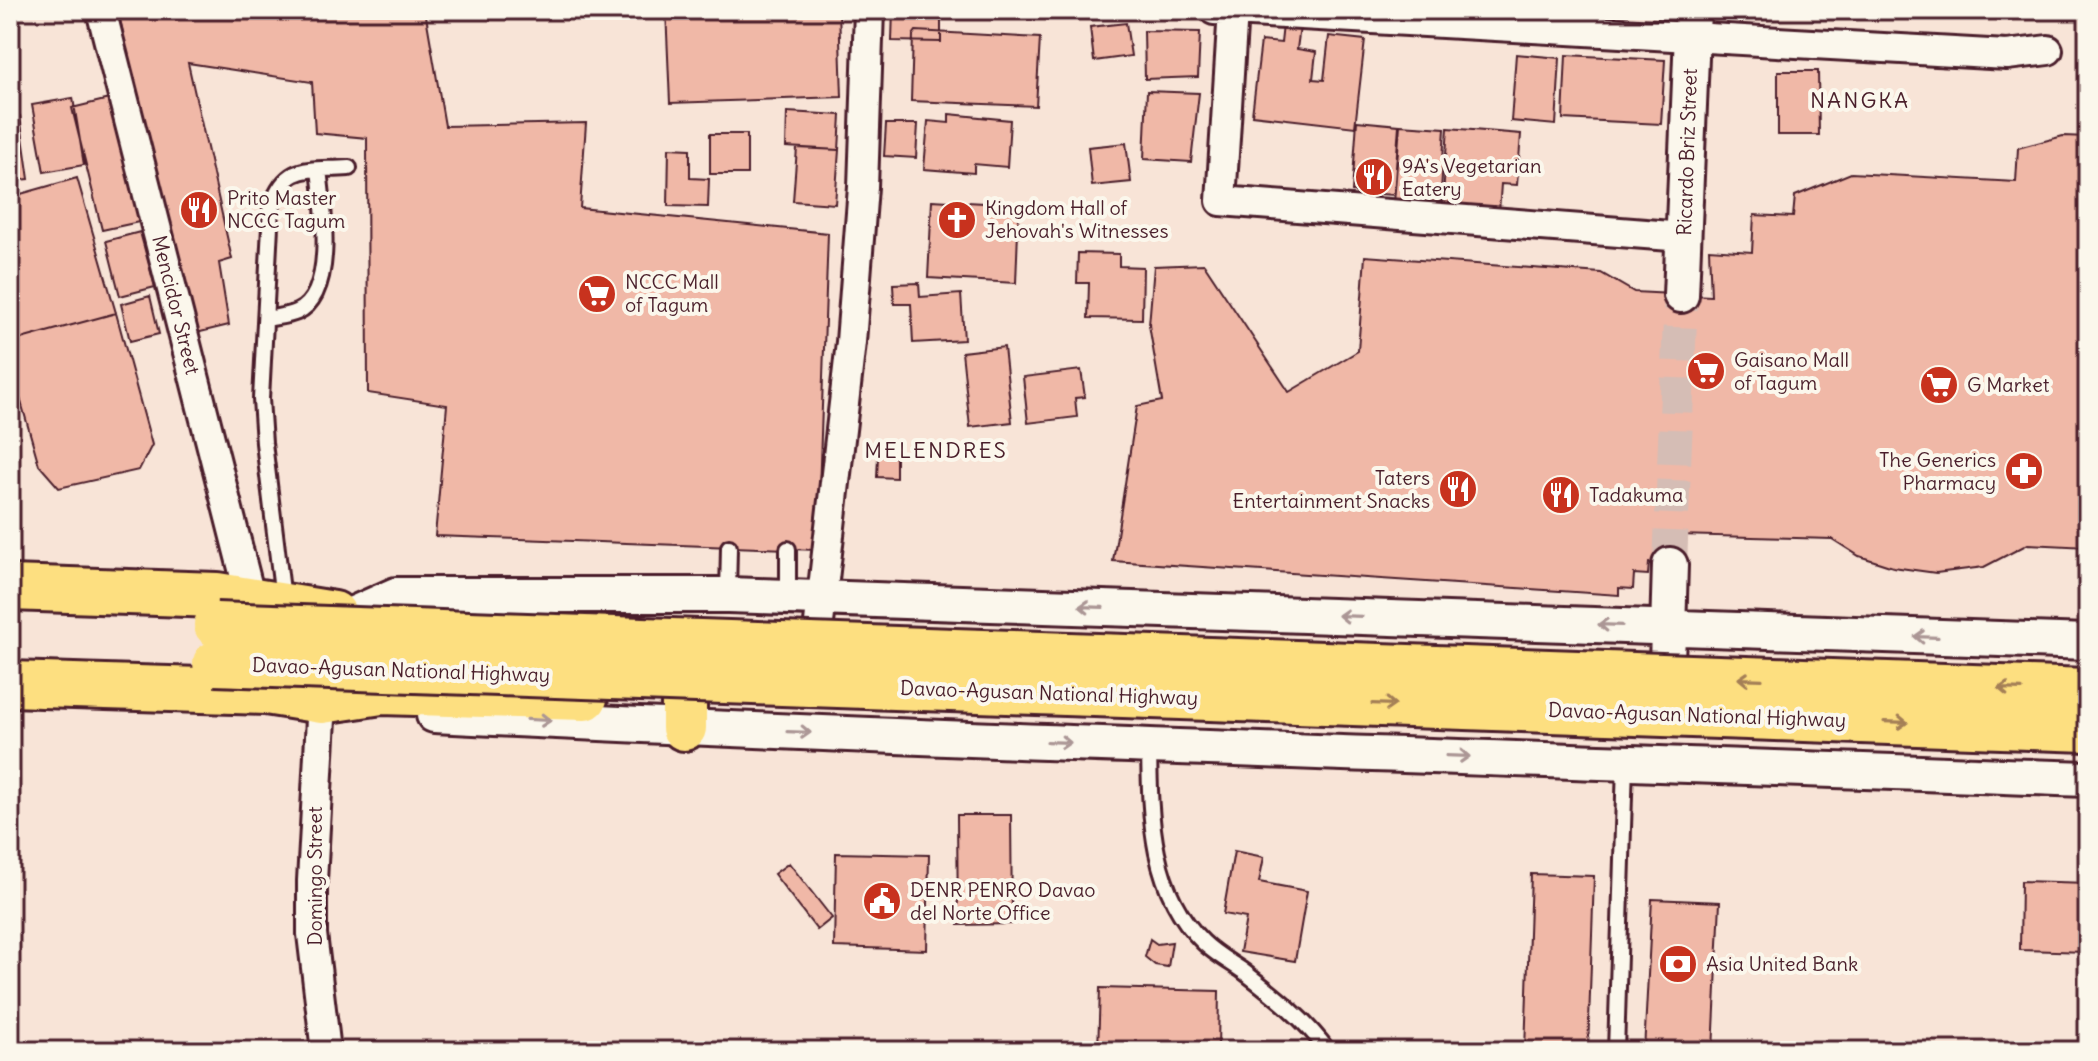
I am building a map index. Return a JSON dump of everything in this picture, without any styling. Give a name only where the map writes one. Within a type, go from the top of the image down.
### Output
[{"type":"highway","name":"Davao-Agusan National Highway","points":[[10,588],[245,616],[2088,729]]},
{"type":"highway","name":"Davao-Agusan National Highway","points":[[10,618],[809,609],[1241,647],[1323,650],[1668,645]]},
{"type":"highway","name":"Davao-Agusan National Highway","points":[[10,656],[245,616],[2088,691]]},
{"type":"highway","points":[[245,616],[306,623],[320,660],[322,701]]},
{"type":"highway","points":[[322,701],[332,643],[349,616]]},
{"type":"highway","points":[[1239,714],[1250,682],[1241,647]]},
{"type":"highway","name":"Davao-Agusan National Highway","points":[[10,684],[266,692],[322,701],[381,692],[684,714],[1239,714],[1321,717],[1313,684],[1323,650]]},
{"type":"street","name":"Mencidor Street","points":[[101,10],[245,616]]},
{"type":"street","points":[[809,609],[851,342],[863,187],[869,10]]},
{"type":"street","points":[[1214,10],[1692,24],[2007,55],[2048,50]]},
{"type":"street","points":[[1233,10],[1221,201],[1684,237]]},
{"type":"street","name":"Ricardo Briz Street","points":[[1681,295],[1692,24]]},
{"type":"street","points":[[1668,645],[1670,565]]},
{"type":"street","points":[[10,569],[191,573],[245,616]]},
{"type":"street","points":[[349,616],[396,595],[728,595],[809,609],[1668,645],[2088,642]]},
{"type":"street","points":[[10,702],[265,708],[322,701]]},
{"type":"street","name":"Domingo Street","points":[[322,701],[312,934],[326,1051]]},
{"type":"street","points":[[684,714],[1149,746],[2088,779]]},
{"type":"lane","points":[[245,616],[264,443],[261,399],[271,207],[279,185],[288,177],[299,172],[349,168]]},
{"type":"lane","points":[[266,319],[298,312],[317,289],[325,231],[319,170]]},
{"type":"lane","points":[[728,595],[729,547]]},
{"type":"lane","points":[[788,549],[809,609]]},
{"type":"lane","points":[[1149,746],[1155,848],[1163,881],[1175,908],[1204,943],[1293,1013],[1328,1051]]},
{"type":"lane","points":[[1616,1051],[1625,762]]},
{"type":"building","name":"NCCC Mall of Tagum","points":[[118,10],[425,10],[445,126],[586,123],[580,208],[828,233],[817,550],[435,536],[447,405],[368,393],[367,138],[315,133],[312,82],[188,63],[232,259],[219,263],[229,325],[188,335]]},
{"type":"building","points":[[666,10],[839,10],[842,97],[670,103]]},
{"type":"building","points":[[893,10],[941,12],[941,42],[892,41]]},
{"type":"building","points":[[1020,10],[1020,17],[977,12]]},
{"type":"building","points":[[1126,23],[1131,56],[1094,61],[1090,27]]},
{"type":"building","points":[[1283,25],[1300,27],[1297,49],[1316,52],[1313,79],[1324,80],[1329,36],[1365,40],[1355,127],[1252,115],[1261,41],[1281,43]]},
{"type":"building","points":[[916,31],[1040,38],[1036,106],[911,101],[913,35]]},
{"type":"building","points":[[1144,31],[1200,32],[1198,77],[1145,79]]},
{"type":"building","points":[[1516,54],[1560,58],[1556,125],[1511,121]]},
{"type":"building","points":[[1566,55],[1665,60],[1661,124],[1563,119]]},
{"type":"building","points":[[1778,71],[1818,71],[1819,135],[1778,135]]},
{"type":"building","points":[[1147,91],[1199,93],[1191,162],[1144,159]]},
{"type":"building","points":[[73,98],[84,165],[44,172],[32,105]]},
{"type":"building","points":[[109,99],[139,222],[102,230],[72,108]]},
{"type":"building","points":[[787,112],[841,115],[839,150],[786,147]]},
{"type":"building","points":[[949,114],[1010,120],[1007,167],[974,164],[974,173],[924,169],[928,121],[949,123]]},
{"type":"building","points":[[20,116],[29,179],[10,181],[10,118]]},
{"type":"building","points":[[1357,121],[1399,125],[1394,195],[1352,192]]},
{"type":"building","points":[[886,124],[918,124],[916,158],[884,156]]},
{"type":"building","points":[[1400,125],[1445,128],[1440,207],[1394,203]]},
{"type":"building","points":[[1448,128],[1521,134],[1517,185],[1501,184],[1499,212],[1442,208]]},
{"type":"building","points":[[710,134],[747,134],[747,174],[710,174]]},
{"type":"building","name":"Gaisano Mall of Tagum","points":[[2063,136],[2088,137],[2088,547],[2028,544],[1984,567],[1936,573],[1893,567],[1859,556],[1832,539],[1679,535],[1677,565],[1649,563],[1648,575],[1634,574],[1633,589],[1619,588],[1619,595],[1113,561],[1137,406],[1162,401],[1149,325],[1154,266],[1204,264],[1289,392],[1358,351],[1365,256],[1601,273],[1634,292],[1711,296],[1709,249],[1752,252],[1754,215],[1793,217],[1795,196],[1851,173],[2016,182],[2018,148]]},
{"type":"building","points":[[1126,143],[1131,182],[1092,186],[1088,147]]},
{"type":"building","points":[[669,148],[690,149],[690,178],[709,179],[708,207],[668,206]]},
{"type":"building","points":[[797,148],[839,150],[835,204],[793,201]]},
{"type":"building","points":[[77,178],[116,313],[21,339],[10,298],[10,197]]},
{"type":"building","points":[[932,200],[1019,205],[1016,283],[928,278]]},
{"type":"building","points":[[140,232],[155,287],[120,296],[106,241]]},
{"type":"building","points":[[1078,253],[1119,254],[1119,266],[1143,267],[1142,319],[1088,318],[1089,283],[1077,283]]},
{"type":"building","points":[[919,283],[920,297],[961,294],[964,340],[913,343],[911,304],[894,304],[893,284]]},
{"type":"building","points":[[150,296],[159,334],[130,341],[121,304]]},
{"type":"building","points":[[116,313],[152,445],[139,470],[59,488],[39,465],[10,363],[10,342]]},
{"type":"building","points":[[1004,347],[1012,422],[970,427],[962,352]]},
{"type":"building","points":[[1081,370],[1085,397],[1075,398],[1077,417],[1028,423],[1023,377]]},
{"type":"building","points":[[878,456],[896,457],[896,478],[877,477]]},
{"type":"building","points":[[957,815],[1011,815],[1012,924],[958,925]]},
{"type":"building","points":[[1234,851],[1264,857],[1259,882],[1307,891],[1295,961],[1240,952],[1246,918],[1223,914]]},
{"type":"building","points":[[836,853],[929,855],[927,950],[834,947]]},
{"type":"building","points":[[789,863],[832,918],[817,930],[774,874]]},
{"type":"building","points":[[1531,874],[1594,876],[1588,1051],[1525,1051]]},
{"type":"building","points":[[2021,881],[2088,883],[2086,952],[2020,950]]},
{"type":"building","points":[[1652,899],[1720,902],[1713,1051],[1644,1051]]},
{"type":"building","points":[[1150,939],[1157,944],[1172,942],[1168,967],[1155,965],[1145,957]]},
{"type":"building","points":[[1100,988],[1219,991],[1218,1051],[1098,1051]]},
{"type":"tunnel","points":[[1670,565],[1681,295]]},
{"type":"place","name":"9A's Vegetarian Eatery","points":[[1374,177]]},
{"type":"place","name":"Prito Master NCCC Tagum","points":[[199,210]]},
{"type":"place","name":"Kingdom Hall of Jehovah's Witnesses","points":[[957,220]]},
{"type":"place","name":"NCCC Mall of Tagum","points":[[597,294]]},
{"type":"place","name":"Gaisano Mall of Tagum","points":[[1706,371]]},
{"type":"place","name":"G Market","points":[[1939,385]]},
{"type":"place","name":"The Generics Pharmacy","points":[[2024,471]]},
{"type":"place","name":"Taters Entertainment Snacks","points":[[1458,489]]},
{"type":"place","name":"Tadakuma","points":[[1561,495]]},
{"type":"place","name":"DENR PENRO Davao del Norte Office","points":[[882,901]]},
{"type":"place","name":"Asia United Bank","points":[[1678,964]]},
{"type":"district","name":"NANGKA","points":[[1860,100]]},
{"type":"district","name":"MELENDRES","points":[[936,450]]}]
